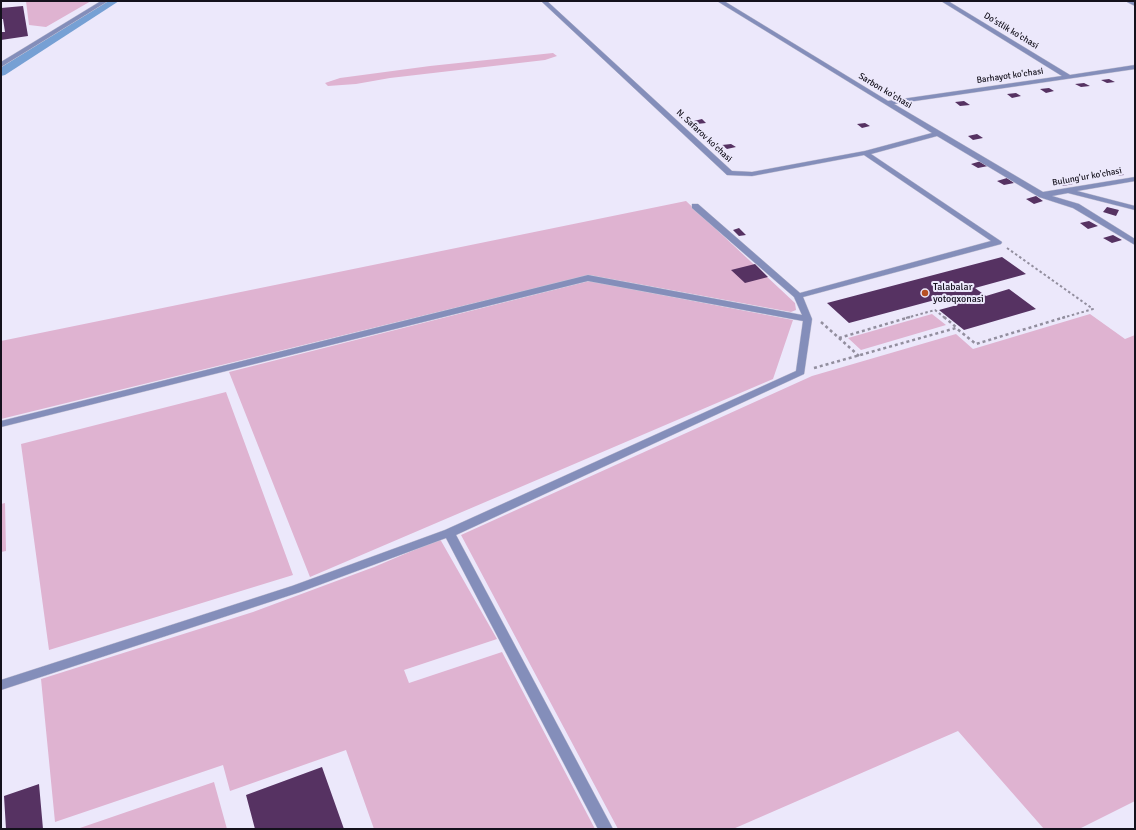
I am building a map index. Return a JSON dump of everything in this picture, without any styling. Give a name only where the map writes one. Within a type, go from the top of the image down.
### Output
[{"type":"street","points":[[1,65],[105,1]]},
{"type":"street","name":"N. Safarov ko'chasi","points":[[544,1],[730,172],[752,174],[865,153],[938,134]]},
{"type":"street","name":"Sarbon ko'chasi","points":[[720,1],[938,134],[1042,195],[1076,206],[1135,242]]},
{"type":"street","name":"Do'stlik ko'chasi","points":[[944,1],[1068,77]]},
{"type":"street","points":[[1129,1],[1135,4]]},
{"type":"street","name":"Barhayot ko'chasi","points":[[887,103],[1135,67]]},
{"type":"street","points":[[865,153],[998,242]]},
{"type":"street","name":"Bulung'ur ko'chasi","points":[[1042,195],[1135,179]]},
{"type":"street","points":[[1066,191],[1135,208]]},
{"type":"street","points":[[1,685],[296,589],[449,533],[801,372],[808,319],[798,296],[695,206]]},
{"type":"street","points":[[798,296],[998,242]]},
{"type":"street","points":[[1,424],[588,278],[808,319]]},
{"type":"street","points":[[449,533],[606,829]]},
{"type":"path","points":[[839,338],[935,310],[976,344],[1093,309],[998,242]]},
{"type":"path","points":[[808,319],[817,319],[858,356]]},
{"type":"path","points":[[801,372],[956,328]]},
{"type":"shaded area","points":[[26,1],[91,1],[46,27],[29,25]]},
{"type":"shaded area","points":[[553,53],[557,56],[545,60],[390,78],[356,84],[328,86],[325,83],[340,78],[430,66]]},
{"type":"shaded area","points":[[686,201],[795,303],[796,310],[791,312],[589,275],[1,419],[1,341]]},
{"type":"shaded area","points":[[589,281],[793,320],[773,379],[310,577],[229,372]]},
{"type":"shaded area","points":[[932,314],[946,325],[861,350],[848,338]]},
{"type":"shaded area","points":[[1090,314],[1125,339],[1135,335],[1135,801],[1079,829],[1044,829],[958,731],[733,829],[618,829],[461,535],[812,376],[956,334],[973,349]]},
{"type":"shaded area","points":[[226,392],[293,575],[49,650],[21,444]]},
{"type":"shaded area","points":[[5,503],[6,551],[1,552],[1,504]]},
{"type":"shaded area","points":[[440,539],[497,639],[404,670],[409,683],[502,652],[595,829],[374,829],[346,750],[230,791],[223,765],[55,822],[41,679],[253,612],[374,567]]},
{"type":"shaded area","points":[[214,782],[227,829],[77,829]]},
{"type":"building","points":[[23,6],[28,36],[1,40],[1,32],[5,32],[3,19],[1,19],[1,8]]},
{"type":"building","points":[[1109,79],[1115,82],[1107,83],[1101,80]]},
{"type":"building","points":[[1084,83],[1090,86],[1081,87],[1075,84]]},
{"type":"building","points":[[1049,88],[1054,91],[1046,93],[1040,89]]},
{"type":"building","points":[[1016,93],[1021,96],[1012,98],[1007,94]]},
{"type":"building","points":[[964,101],[970,105],[960,106],[955,102]]},
{"type":"building","points":[[702,119],[706,123],[697,124],[694,121]]},
{"type":"building","points":[[865,123],[870,126],[862,128],[857,124]]},
{"type":"building","points":[[977,134],[983,138],[973,140],[968,136]]},
{"type":"building","points":[[731,144],[736,147],[727,149],[722,145]]},
{"type":"building","points":[[981,161],[988,166],[978,168],[971,164]]},
{"type":"building","points":[[1118,170],[1124,175],[1114,176],[1108,172]]},
{"type":"building","points":[[1007,178],[1014,183],[1004,185],[997,181]]},
{"type":"building","points":[[1066,179],[1073,184],[1063,186],[1056,181]]},
{"type":"building","points":[[1036,196],[1043,201],[1034,204],[1026,199]]},
{"type":"building","points":[[1107,207],[1119,210],[1116,216],[1103,212]]},
{"type":"building","points":[[1089,221],[1098,226],[1088,229],[1080,223]]},
{"type":"building","points":[[739,228],[746,235],[739,236],[733,230]]},
{"type":"building","points":[[1113,235],[1122,240],[1112,243],[1103,238]]},
{"type":"building","name":"Talabalar yotoqxonasi","points":[[1002,257],[1026,274],[975,288],[986,296],[1009,289],[1036,309],[964,330],[939,310],[957,305],[946,297],[849,323],[827,303]]},
{"type":"building","points":[[755,264],[768,277],[745,283],[731,270]]},
{"type":"building","points":[[322,767],[344,829],[255,829],[246,795]]},
{"type":"building","points":[[39,784],[43,829],[6,829],[4,796]]},
{"type":"waterway","points":[[1,72],[114,1]]},
{"type":"place","name":"Talabalar yotoqxonasi","points":[[925,293]]}]
